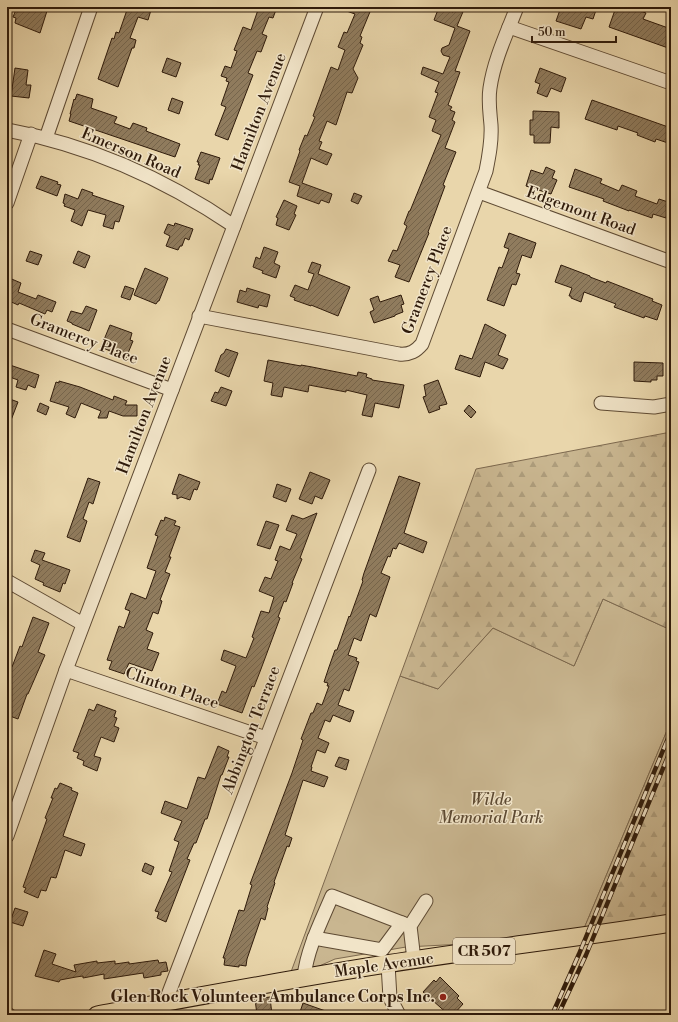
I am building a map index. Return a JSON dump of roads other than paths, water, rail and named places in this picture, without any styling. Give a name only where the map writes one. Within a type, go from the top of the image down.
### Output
[{"type":"main road","name":"Maple Avenue","points":[[98,1015],[304,977],[414,960],[580,938],[671,923]]},
{"type":"street","points":[[46,138],[91,7]]},
{"type":"street","name":"Hamilton Avenue","points":[[7,836],[83,624],[317,7]]},
{"type":"street","name":"Gramercy Place","points":[[200,316],[399,354],[411,353],[417,350],[422,344],[486,171],[490,148],[490,89],[496,62],[517,7]]},
{"type":"street","points":[[509,27],[671,83]]},
{"type":"street","name":"Emerson Road","points":[[7,130],[46,138],[129,167],[194,200],[234,226]]},
{"type":"street","points":[[7,203],[31,134]]},
{"type":"street","name":"Edgemont Road","points":[[479,192],[671,262]]},
{"type":"street","name":"Gramercy Place","points":[[7,329],[172,390]]},
{"type":"street","points":[[601,403],[654,407],[671,404]]},
{"type":"street","name":"Abbington Terrace","points":[[165,1003],[369,470]]},
{"type":"street","points":[[7,581],[83,624]]},
{"type":"street","name":"Clinton Place","points":[[66,670],[266,738]]},
{"type":"street","points":[[304,977],[305,964],[314,938],[332,896],[406,925]]},
{"type":"street","points":[[314,938],[382,950],[426,901]]},
{"type":"street","points":[[406,925],[414,960]]},
{"type":"street","points":[[388,964],[390,998],[399,1015]]},
{"type":"railway","points":[[552,1015],[579,954],[671,731]]},
{"type":"railway","points":[[558,1015],[586,955],[671,749]]},
{"type":"place","name":"Glen Rock Volunteer Ambulance Corps Inc.","points":[[443,997]]},
{"type":"park label","name":"Wilde Memorial Park","points":[[491,809]]}]
